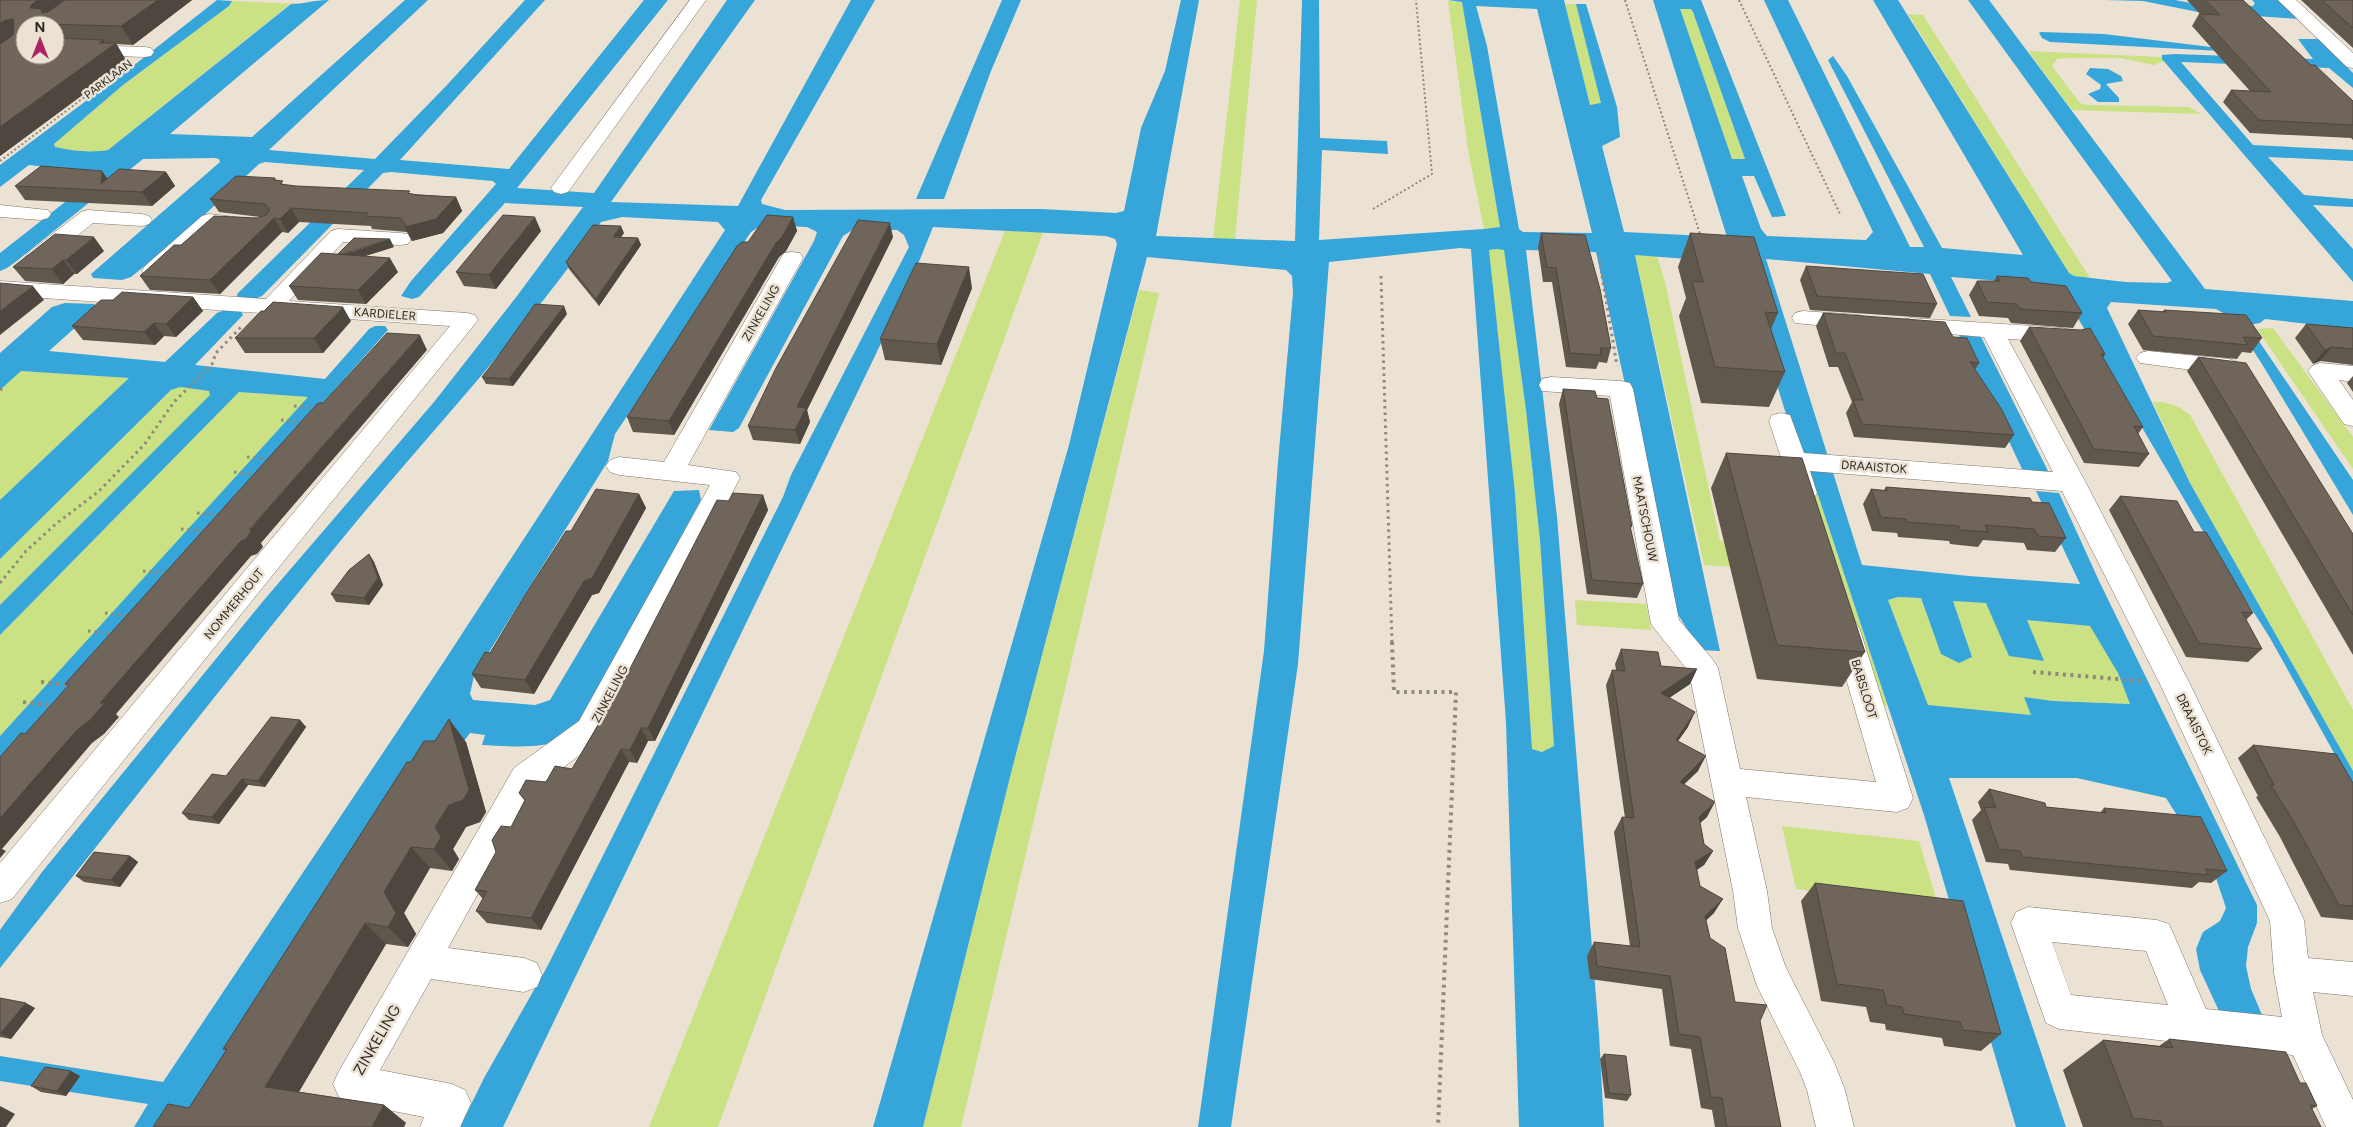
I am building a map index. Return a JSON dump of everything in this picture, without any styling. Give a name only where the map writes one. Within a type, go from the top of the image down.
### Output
[{"type":"street","points":[[561,188],[698,0]]},
{"type":"street","points":[[2286,0],[2353,64]]},
{"type":"street","name":"PARKLAAN","points":[[65,49],[145,52]]},
{"type":"street","points":[[0,211],[41,214]]},
{"type":"street","name":"KARDIELER","points":[[0,288],[88,216],[142,220]]},
{"type":"street","points":[[126,296],[209,220],[266,224]]},
{"type":"street","points":[[272,306],[338,235],[400,239]]},
{"type":"street","name":"ZINKELING","points":[[671,472],[792,258]]},
{"type":"street","name":"KARDIELER","points":[[0,288],[467,320]]},
{"type":"street","points":[[1803,318],[2072,335]]},
{"type":"street","name":"NOMMERHOUT","points":[[0,888],[467,320]]},
{"type":"street","name":"DRAAISTOK","points":[[1985,330],[2175,684],[2287,920],[2292,973],[2304,1038],[2346,1127]]},
{"type":"street","points":[[2148,358],[2245,369],[2250,377]]},
{"type":"street","points":[[2353,374],[2320,371],[2353,418]]},
{"type":"street","points":[[1551,385],[1621,389]]},
{"type":"street","name":"MAATSCHOUW","points":[[1621,389],[1665,624],[1703,668],[1727,782]]},
{"type":"street","points":[[1781,421],[1811,515]]},
{"type":"street","name":"DRAAISTOK","points":[[1794,461],[2065,482]]},
{"type":"street","name":"ZINKELING","points":[[439,1127],[452,1102],[352,1084],[525,778],[590,730],[727,478],[619,466]]},
{"type":"street","name":"BABSLOOT","points":[[1727,782],[1897,798],[1840,609]]},
{"type":"street","points":[[1727,782],[1750,891],[1755,928],[1770,974],[1823,1083],[1835,1127]]},
{"type":"street","points":[[2195,1026],[2158,936],[2028,923],[2060,1011],[2195,1026],[2304,1038]]},
{"type":"street","points":[[422,961],[524,975]]},
{"type":"street","points":[[2292,973],[2353,979]]},
{"type":"path","points":[[1373,209],[1432,174],[1416,0]]},
{"type":"path","points":[[1625,0],[1700,234]]},
{"type":"path","points":[[1739,0],[1840,214]]},
{"type":"path","name":"PARKLAAN","points":[[0,161],[145,52]]},
{"type":"path","points":[[1600,258],[1621,389]]},
{"type":"path","points":[[1381,276],[1394,692],[1456,692],[1438,1127]]},
{"type":"path","points":[[0,583],[26,552],[57,523],[98,492],[144,445],[174,402],[212,364],[216,353],[246,321],[262,316],[272,306]]},
{"type":"path","points":[[0,389],[5,390]]},
{"type":"path","points":[[294,406],[323,409]]},
{"type":"path","points":[[281,420],[311,422]]},
{"type":"path","points":[[247,457],[278,460]]},
{"type":"path","points":[[234,472],[264,476]]},
{"type":"path","points":[[197,512],[228,516]]},
{"type":"path","points":[[182,529],[214,532]]},
{"type":"path","points":[[143,570],[176,574]]},
{"type":"path","points":[[104,613],[138,617]]},
{"type":"path","points":[[88,631],[122,635]]},
{"type":"path","points":[[2033,672],[2175,684]]},
{"type":"path","points":[[41,682],[76,686]]},
{"type":"path","points":[[23,702],[58,706]]},
{"type":"green space","points":[[1240,0],[1257,0],[1235,240],[1213,239]]},
{"type":"green space","points":[[232,1],[304,4],[290,4],[108,150],[81,151],[55,147],[54,144],[123,85],[229,6]]},
{"type":"green space","points":[[1448,1],[1462,2],[1500,227],[1484,229],[1468,150]]},
{"type":"green space","points":[[1565,4],[1576,4],[1602,104],[1590,105]]},
{"type":"green space","points":[[1679,9],[1691,9],[1693,12],[1745,159],[1732,159]]},
{"type":"green space","points":[[1908,14],[1923,15],[2090,278],[2074,276],[2069,273]]},
{"type":"green space","points":[[2028,51],[2162,57],[2164,61],[2154,65],[2120,58],[2066,58],[2057,59],[2052,66],[2080,103],[2087,105],[2189,107],[2201,114],[2072,110]]},
{"type":"green space","points":[[1005,231],[1043,232],[718,1127],[649,1127]]},
{"type":"green space","points":[[1489,250],[1504,250],[1526,410],[1540,540],[1554,747],[1542,752],[1532,749],[1515,493]]},
{"type":"green space","points":[[1635,255],[1657,256],[1665,282],[1720,541],[1745,543],[1749,568],[1704,565]]},
{"type":"green space","points":[[1139,290],[1159,293],[961,1127],[923,1127],[1012,769]]},
{"type":"green space","points":[[2273,328],[2353,437],[2353,469],[2257,329]]},
{"type":"green space","points":[[21,371],[130,378],[0,500],[0,390]]},
{"type":"green space","points":[[180,387],[209,391],[211,395],[0,605],[0,559],[171,390]]},
{"type":"green space","points":[[239,392],[309,397],[0,736],[0,635]]},
{"type":"green space","points":[[2153,402],[2173,405],[2190,415],[2353,710],[2353,771],[2190,483]]},
{"type":"green space","points":[[1789,421],[1811,474],[1888,706],[1868,703]]},
{"type":"green space","points":[[1898,597],[1921,598],[1941,654],[1959,663],[1972,657],[1953,601],[1986,603],[2026,620],[2091,626],[2118,673],[2130,704],[2053,701],[2024,697],[2031,715],[1928,706],[1888,600]]},
{"type":"green space","points":[[1575,600],[1646,604],[1651,630],[1577,625]]},
{"type":"green space","points":[[1782,826],[1919,841],[1938,905],[1796,889]]},
{"type":"water","points":[[217,0],[232,1],[229,6],[123,85],[54,144],[55,147],[82,151],[108,150],[291,4],[329,0],[170,134],[252,137],[405,0],[428,0],[269,150],[375,159],[447,85],[525,0],[545,0],[400,160],[509,169],[644,0],[668,0],[517,188],[594,193],[727,0],[755,0],[611,202],[738,206],[851,0],[875,0],[761,200],[762,204],[785,210],[1041,209],[1116,213],[1124,211],[1141,128],[1165,71],[1181,0],[1199,0],[1156,236],[1295,241],[1302,0],[1319,0],[1320,138],[1387,141],[1388,154],[1322,150],[1319,240],[1500,227],[1462,2],[1448,0],[1564,0],[1590,105],[1601,103],[1576,4],[1586,4],[1617,107],[1620,137],[1602,146],[1624,232],[1727,237],[1653,0],[1701,0],[1786,216],[1772,217],[1754,176],[1742,176],[1761,229],[1767,236],[1866,240],[1873,232],[1764,0],[1788,0],[1910,247],[1924,247],[1828,60],[1833,56],[1847,76],[1942,248],[2023,255],[1873,0],[1898,0],[2069,273],[2074,276],[2125,282],[2167,283],[2172,281],[1968,0],[1989,0],[2205,289],[2353,301],[2353,329],[2265,319],[2260,323],[2248,325],[2353,480],[2353,515],[2232,318],[2216,309],[2111,302],[2107,308],[2190,483],[2353,771],[2353,787],[2270,638],[2208,540],[2079,320],[2051,285],[1951,277],[1971,317],[1950,316],[1930,274],[1766,259],[1862,565],[1969,576],[2080,584],[2036,491],[2059,493],[2100,583],[2257,905],[2257,923],[2248,947],[2246,966],[2251,989],[2262,1015],[2219,1011],[2200,970],[2196,949],[2203,932],[2220,921],[2226,908],[2215,875],[2166,798],[2077,778],[1949,778],[2066,1127],[2016,1127],[1924,815],[1811,474],[1785,411],[1740,263],[1635,255],[1720,651],[1700,650],[1674,608],[1596,252],[1526,250],[1557,517],[1599,1034],[1604,1127],[1519,1127],[1506,722],[1471,249],[1460,248],[1329,262],[1298,664],[1231,1127],[1198,1127],[1264,651],[1293,293],[1292,276],[1286,270],[1147,257],[1012,769],[923,1127],[873,1127],[1069,445],[1117,244],[1115,239],[1106,236],[933,227],[914,274],[873,360],[503,1127],[460,1127],[484,1078],[547,967],[783,497],[791,475],[909,247],[904,235],[897,230],[854,229],[843,236],[739,428],[733,432],[709,430],[814,241],[817,232],[807,227],[762,225],[751,232],[615,434],[608,461],[474,676],[470,694],[473,700],[535,705],[550,700],[674,491],[699,490],[701,500],[575,729],[571,734],[552,743],[528,746],[482,745],[485,735],[470,733],[177,1127],[134,1127],[148,1104],[0,1081],[0,1056],[163,1082],[443,663],[725,230],[718,222],[622,217],[601,222],[505,348],[333,550],[0,968],[0,930],[42,872],[264,600],[434,402],[517,296],[583,207],[505,203],[419,297],[412,299],[401,296],[411,281],[496,184],[493,181],[391,172],[383,173],[262,296],[252,300],[241,311],[243,315],[195,365],[325,379],[369,329],[375,326],[385,326],[388,330],[0,764],[0,736],[308,397],[239,392],[0,635],[0,605],[210,395],[209,391],[180,387],[171,390],[0,559],[0,500],[129,378],[21,371],[0,390],[0,353],[52,307],[65,303],[94,304],[97,308],[49,351],[165,362],[217,313],[227,309],[238,298],[237,294],[364,170],[265,162],[259,164],[184,234],[131,277],[122,280],[93,278],[91,274],[220,162],[219,159],[214,158],[143,159],[18,260],[0,271],[0,253],[102,173],[29,165],[0,187],[0,165],[133,66]],"holes":[[[1476,6],[1537,9],[1592,233],[1523,232],[1519,229],[1487,46]],[[1680,9],[1691,9],[1693,12],[1745,159],[1732,159]],[[1489,250],[1504,250],[1526,410],[1540,540],[1554,746],[1542,752],[1532,749],[1515,493]],[[1898,597],[1921,598],[1941,654],[1959,663],[1972,657],[1953,601],[1986,603],[2009,656],[2044,661],[2027,620],[2090,626],[2118,673],[2130,704],[2053,701],[2024,697],[2031,715],[1928,705],[1888,600]]]},
{"type":"water","points":[[1002,0],[1021,0],[991,71],[944,199],[916,199]]},
{"type":"water","points":[[2105,0],[2175,0],[2196,4],[2253,6],[2255,3],[2252,0],[2279,0],[2299,19],[2198,12],[2143,1]]},
{"type":"water","points":[[2039,33],[2104,34],[2219,48],[2221,51],[2050,42],[2042,38]]},
{"type":"water","points":[[2298,39],[2319,39],[2353,73],[2353,88],[2329,68],[2181,62],[2253,145],[2353,150],[2353,161],[2268,157],[2304,195],[2353,199],[2353,207],[2313,205],[2353,249],[2353,282],[2162,59],[2162,55],[2175,54],[2313,59]]},
{"type":"water","points":[[2090,68],[2108,69],[2121,76],[2123,81],[2106,84],[2119,98],[2119,102],[2098,102],[2088,94],[2100,89],[2101,85],[2086,74]]},
{"type":"water","points":[[1959,335],[1981,337],[2049,473],[2023,471]]},
{"type":"building","points":[[0,0],[38,0],[30,8],[41,9],[42,13],[48,12],[65,0],[158,0],[121,26],[65,25],[65,15],[15,15],[15,65],[65,65],[65,38],[103,40],[99,43],[116,43],[0,127],[0,44],[13,35],[14,19],[5,20],[0,24]]},
{"type":"building","points":[[2205,0],[2243,0],[2311,65],[2315,65],[2353,101],[2353,125],[2259,120],[2231,90],[2271,92],[2199,14],[2220,15]]},
{"type":"building","points":[[2322,0],[2353,0],[2353,28]]},
{"type":"building","points":[[41,166],[102,171],[101,184],[119,169],[166,172],[142,192],[15,186]]},
{"type":"building","points":[[236,176],[275,178],[274,180],[283,181],[280,184],[296,186],[410,191],[408,193],[417,195],[456,197],[436,219],[405,227],[401,218],[365,216],[368,213],[291,208],[280,219],[274,218],[210,280],[140,276],[174,245],[181,245],[214,216],[257,218],[266,215],[270,210],[265,204],[210,199]]},
{"type":"building","points":[[503,215],[535,217],[489,275],[456,272]]},
{"type":"building","points":[[767,215],[793,217],[669,421],[627,417],[737,246],[742,242],[748,242]]},
{"type":"building","points":[[858,220],[890,223],[797,407],[806,408],[795,430],[748,426],[776,368]]},
{"type":"building","points":[[593,225],[621,226],[613,237],[638,238],[596,299],[566,262]]},
{"type":"building","points":[[1541,233],[1585,235],[1600,289],[1611,348],[1600,348],[1601,355],[1570,353],[1556,268],[1547,267]]},
{"type":"building","points":[[1690,233],[1754,237],[1778,313],[1765,312],[1785,372],[1715,367],[1692,281],[1703,282]]},
{"type":"building","points":[[55,234],[94,237],[52,269],[13,267]]},
{"type":"building","points":[[354,238],[390,239],[338,254]]},
{"type":"building","points":[[321,253],[390,258],[358,290],[289,286]]},
{"type":"building","points":[[916,263],[969,267],[937,344],[880,339]]},
{"type":"building","points":[[1806,266],[1923,274],[1937,304],[1817,296]]},
{"type":"building","points":[[1997,276],[2028,278],[2031,282],[2066,286],[2082,313],[2020,309],[2017,304],[1987,302],[1977,281],[2000,281]]},
{"type":"building","points":[[0,283],[33,286],[0,311]]},
{"type":"building","points":[[122,292],[193,297],[166,324],[154,323],[144,332],[72,326],[101,300],[113,300]]},
{"type":"building","points":[[273,302],[343,307],[314,338],[235,338],[261,311],[264,311]]},
{"type":"building","points":[[535,304],[564,306],[509,379],[482,377],[496,359]]},
{"type":"building","points":[[2138,310],[2246,315],[2262,338],[2243,337],[2248,345],[2153,336]]},
{"type":"building","points":[[1823,313],[1945,322],[1953,337],[1967,338],[1979,363],[1970,362],[2002,410],[2014,435],[1862,424],[1853,400],[1863,400],[1845,353],[1836,353]]},
{"type":"building","points":[[2306,324],[2353,328],[2353,349],[2332,347],[2325,350]]},
{"type":"building","points":[[2029,327],[2081,330],[2090,328],[2105,354],[2101,354],[2143,427],[2134,426],[2149,454],[2094,449]]},
{"type":"building","points":[[387,333],[420,335],[250,529],[251,532],[246,539],[240,542],[100,703],[105,703],[89,721],[77,730],[0,818],[0,757],[21,733],[25,734],[69,685],[65,684],[318,403],[323,403]]},
{"type":"building","points":[[2198,357],[2246,363],[2353,534],[2353,615]]},
{"type":"building","points":[[1563,389],[1595,391],[1597,398],[1608,399],[1632,526],[1630,526],[1643,584],[1592,580]]},
{"type":"building","points":[[1726,453],[1802,458],[1865,652],[1777,645]]},
{"type":"building","points":[[1886,487],[2030,498],[2032,502],[2049,503],[2066,538],[2038,536],[2034,529],[1985,525],[1988,532],[1960,530],[1959,526],[1907,522],[1906,519],[1881,517],[1871,489],[1887,491]]},
{"type":"building","points":[[596,489],[639,494],[592,578],[584,581],[525,680],[472,674],[485,652],[490,653],[566,531],[571,531]]},
{"type":"building","points":[[733,493],[763,495],[648,728],[641,728],[630,750],[621,749],[531,918],[476,911],[487,891],[475,890],[496,852],[492,840],[501,826],[511,827],[525,800],[519,793],[526,780],[546,782],[555,766],[572,769],[620,688],[717,500],[729,501]]},
{"type":"building","points":[[2120,496],[2177,501],[2194,532],[2206,532],[2253,613],[2242,612],[2262,649],[2199,643]]},
{"type":"building","points":[[369,554],[378,578],[364,598],[331,594],[349,570]]},
{"type":"building","points":[[1621,649],[1658,652],[1661,666],[1697,669],[1661,693],[1695,712],[1676,740],[1706,756],[1680,782],[1715,802],[1699,817],[1704,844],[1713,851],[1695,862],[1700,886],[1723,899],[1705,916],[1710,938],[1725,948],[1735,1002],[1767,1005],[1760,1021],[1781,1127],[1727,1127],[1722,1098],[1711,1097],[1700,1037],[1679,1034],[1670,976],[1597,966],[1594,942],[1640,947],[1622,817],[1634,818],[1612,670],[1625,671]]},
{"type":"building","points":[[271,717],[300,720],[258,781],[242,779],[212,817],[182,813],[212,774],[226,776]]},
{"type":"building","points":[[449,719],[469,790],[463,800],[449,805],[435,827],[441,837],[434,849],[411,847],[384,892],[396,913],[388,927],[365,923],[265,1087],[384,1105],[372,1127],[153,1127],[168,1104],[189,1108],[227,1049],[223,1049],[407,762],[411,762],[424,741],[435,741]]},
{"type":"building","points":[[2253,745],[2336,754],[2353,783],[2353,906],[2339,905],[2295,824],[2271,785],[2274,785]]},
{"type":"building","points":[[1989,789],[2045,803],[2046,807],[2106,813],[2104,808],[2201,817],[2227,871],[2205,869],[2208,875],[2023,857],[2020,851],[1999,849],[1984,807],[1996,808]]},
{"type":"building","points":[[94,852],[130,856],[111,880],[76,876]]},
{"type":"building","points":[[1815,883],[1963,901],[2001,1034],[1963,1030],[1960,1022],[1904,1014],[1902,1007],[1887,1005],[1883,990],[1837,984]]},
{"type":"building","points":[[0,998],[26,1003],[1,1033],[0,1033]]},
{"type":"building","points":[[2169,1039],[2286,1052],[2300,1083],[2306,1083],[2317,1106],[2310,1105],[2321,1127],[2163,1127],[2161,1121],[2133,1118],[2103,1040],[2173,1048]]},
{"type":"building","points":[[1604,1054],[1626,1056],[1631,1095],[1609,1093]]},
{"type":"building","points":[[45,1067],[71,1071],[57,1091],[31,1086]]}]
